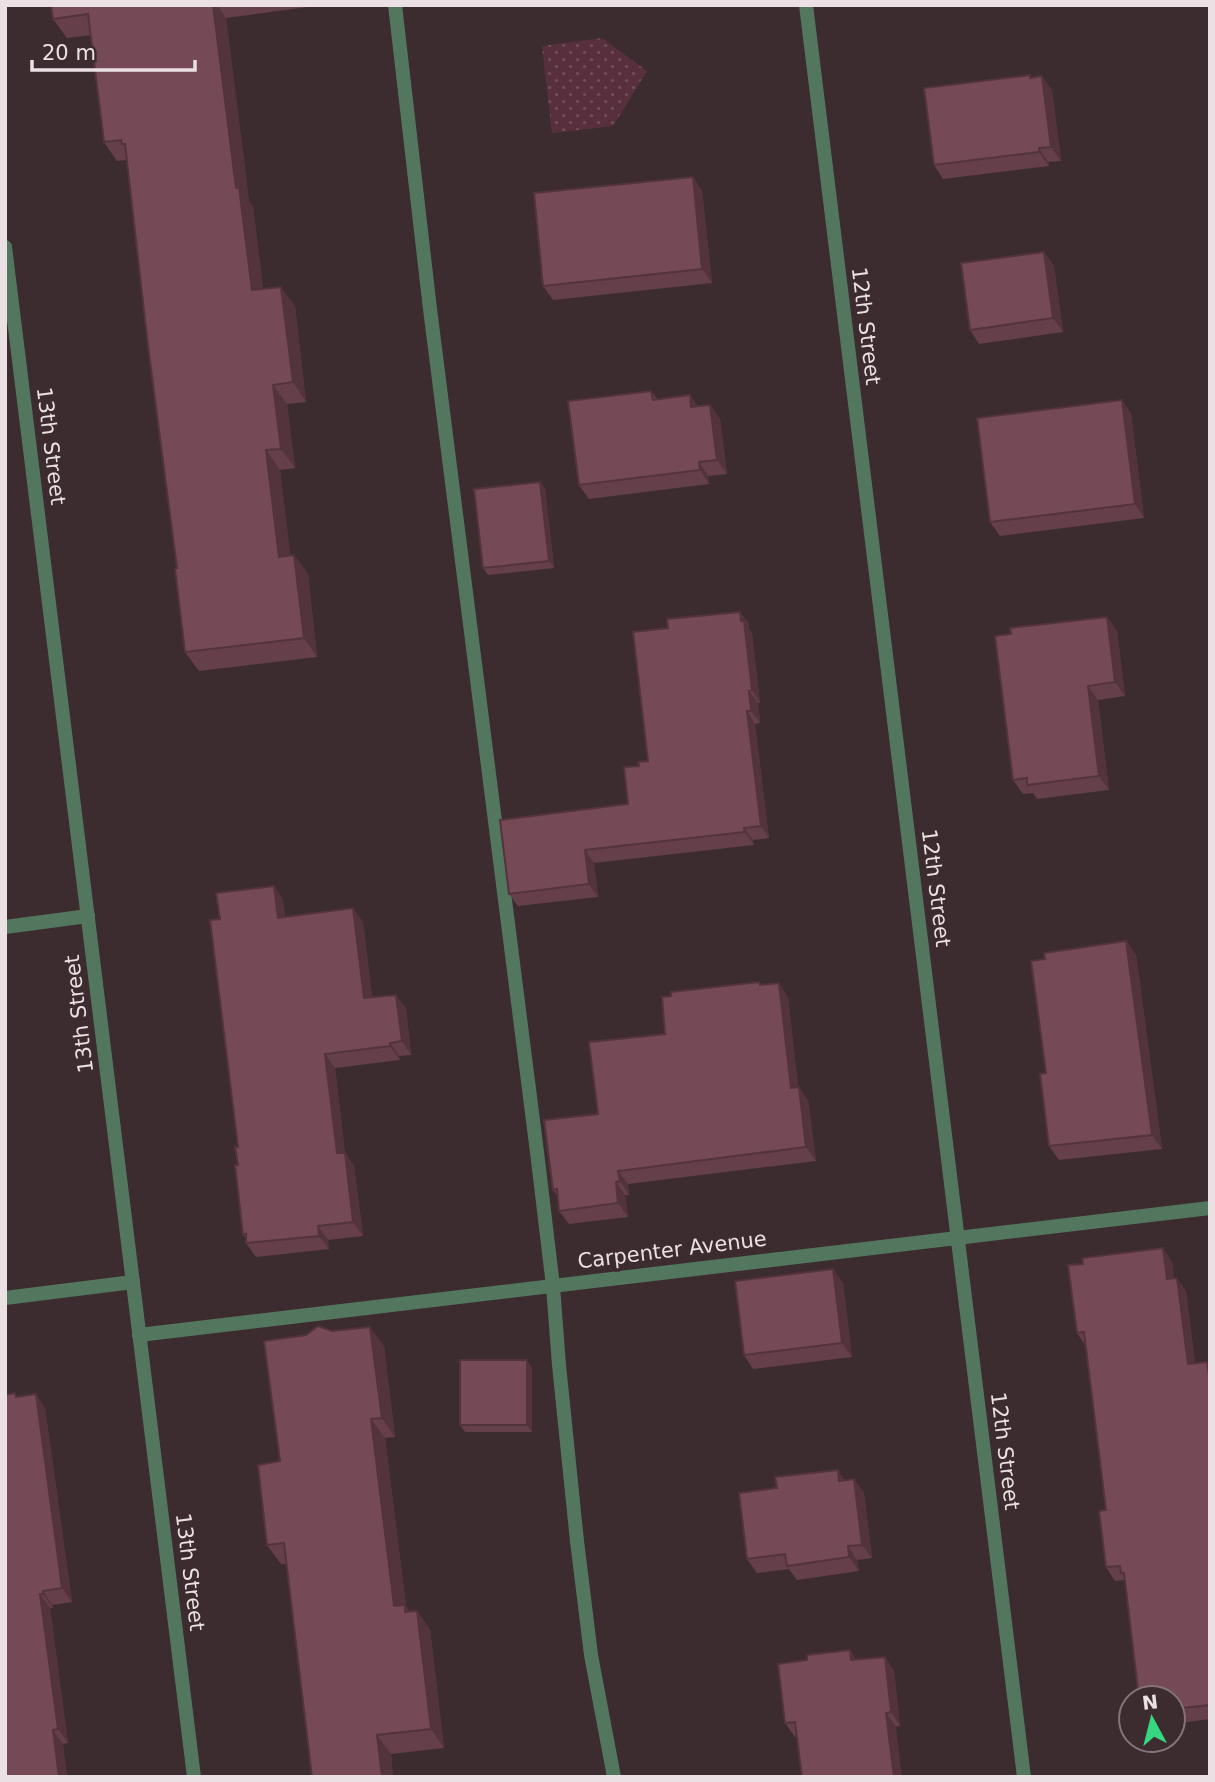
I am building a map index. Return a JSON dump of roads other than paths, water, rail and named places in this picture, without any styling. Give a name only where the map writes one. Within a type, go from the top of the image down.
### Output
[{"type":"street","points":[[395,5],[430,309],[553,1286],[580,1566],[592,1655],[614,1777]]},
{"type":"street","name":"12th Street","points":[[806,5],[1024,1777]]},
{"type":"street","name":"13th Street","points":[[5,247],[194,1777]]},
{"type":"street","points":[[5,927],[88,916]]},
{"type":"street","name":"Carpenter Avenue","points":[[139,1335],[1210,1208]]},
{"type":"street","points":[[5,1297],[133,1282]]}]
